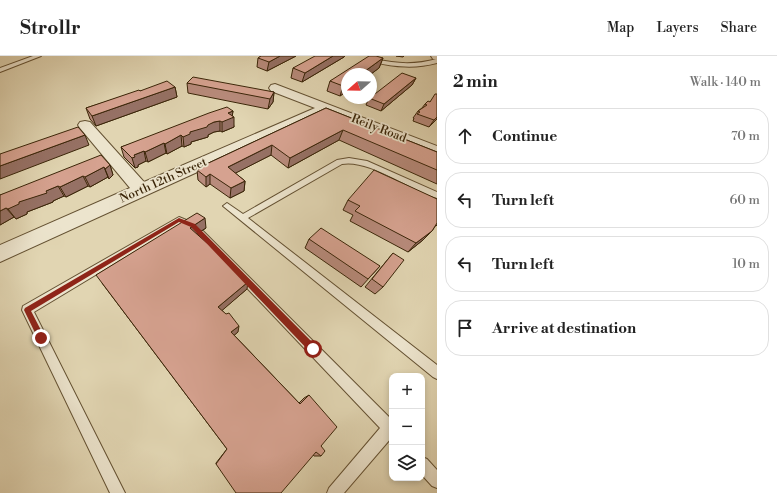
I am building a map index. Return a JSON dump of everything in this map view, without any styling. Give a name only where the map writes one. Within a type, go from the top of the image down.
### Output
[{"type":"street","name":"Reily Road","points":[[275,88],[437,151]]},
{"type":"street","name":"North 12th Street","points":[[0,254],[326,108]]},
{"type":"street","points":[[85,125],[141,190]]},
{"type":"lane","points":[[16,56],[31,58]]},
{"type":"lane","points":[[0,70],[38,56]]},
{"type":"lane","points":[[375,61],[397,66],[411,67],[437,61]]},
{"type":"lane","points":[[242,218],[340,162],[347,161],[356,160],[364,163],[437,196]]},
{"type":"lane","points":[[227,206],[437,373]]},
{"type":"lane","points":[[118,493],[27,310],[179,220],[193,226],[389,427]]},
{"type":"lane","points":[[334,493],[389,431]]},
{"type":"lane","points":[[425,467],[437,481]]},
{"type":"building","points":[[261,56],[280,56],[269,62],[258,58]]},
{"type":"building","points":[[315,56],[333,56],[305,73],[293,68]]},
{"type":"building","points":[[369,56],[383,58],[369,68],[350,68]]},
{"type":"building","points":[[402,73],[416,78],[384,104],[377,101],[377,92]]},
{"type":"building","points":[[341,74],[341,85],[330,81]]},
{"type":"building","points":[[193,77],[274,92],[270,99],[187,83]]},
{"type":"building","points":[[167,81],[175,87],[92,116],[86,108],[139,90],[140,91]]},
{"type":"building","points":[[435,94],[437,94],[437,117],[434,120],[417,114],[420,112],[418,111],[427,105],[425,104],[428,101],[430,102]]},
{"type":"building","points":[[227,107],[233,111],[228,113],[234,117],[222,122],[214,122],[207,127],[190,132],[190,134],[183,137],[181,135],[165,144],[164,143],[145,152],[144,151],[134,155],[135,157],[132,158],[121,147],[209,113]]},
{"type":"building","points":[[326,108],[437,152],[437,170],[343,130],[290,158],[272,145],[228,167],[245,181],[231,188],[210,174],[206,177],[197,170],[201,168],[200,167]]},
{"type":"building","points":[[78,127],[85,135],[0,166],[0,154]]},
{"type":"building","points":[[101,155],[110,165],[105,169],[104,167],[85,177],[83,176],[60,187],[58,186],[46,191],[47,193],[19,202],[19,204],[0,211],[0,195]]},
{"type":"building","points":[[374,170],[437,199],[437,223],[432,231],[416,243],[355,211],[360,206],[348,200]]},
{"type":"building","points":[[197,213],[205,218],[190,228],[242,274],[248,282],[218,307],[226,314],[229,313],[239,326],[231,332],[300,404],[309,395],[337,427],[321,446],[325,451],[321,456],[316,452],[281,493],[236,493],[216,464],[227,449],[96,275]]},
{"type":"building","points":[[321,228],[380,266],[368,279],[309,239]]},
{"type":"building","points":[[393,253],[404,260],[383,287],[372,279]]},
{"type":"route","points":[[41,338],[27,310],[179,220],[193,226],[313,349]]}]
